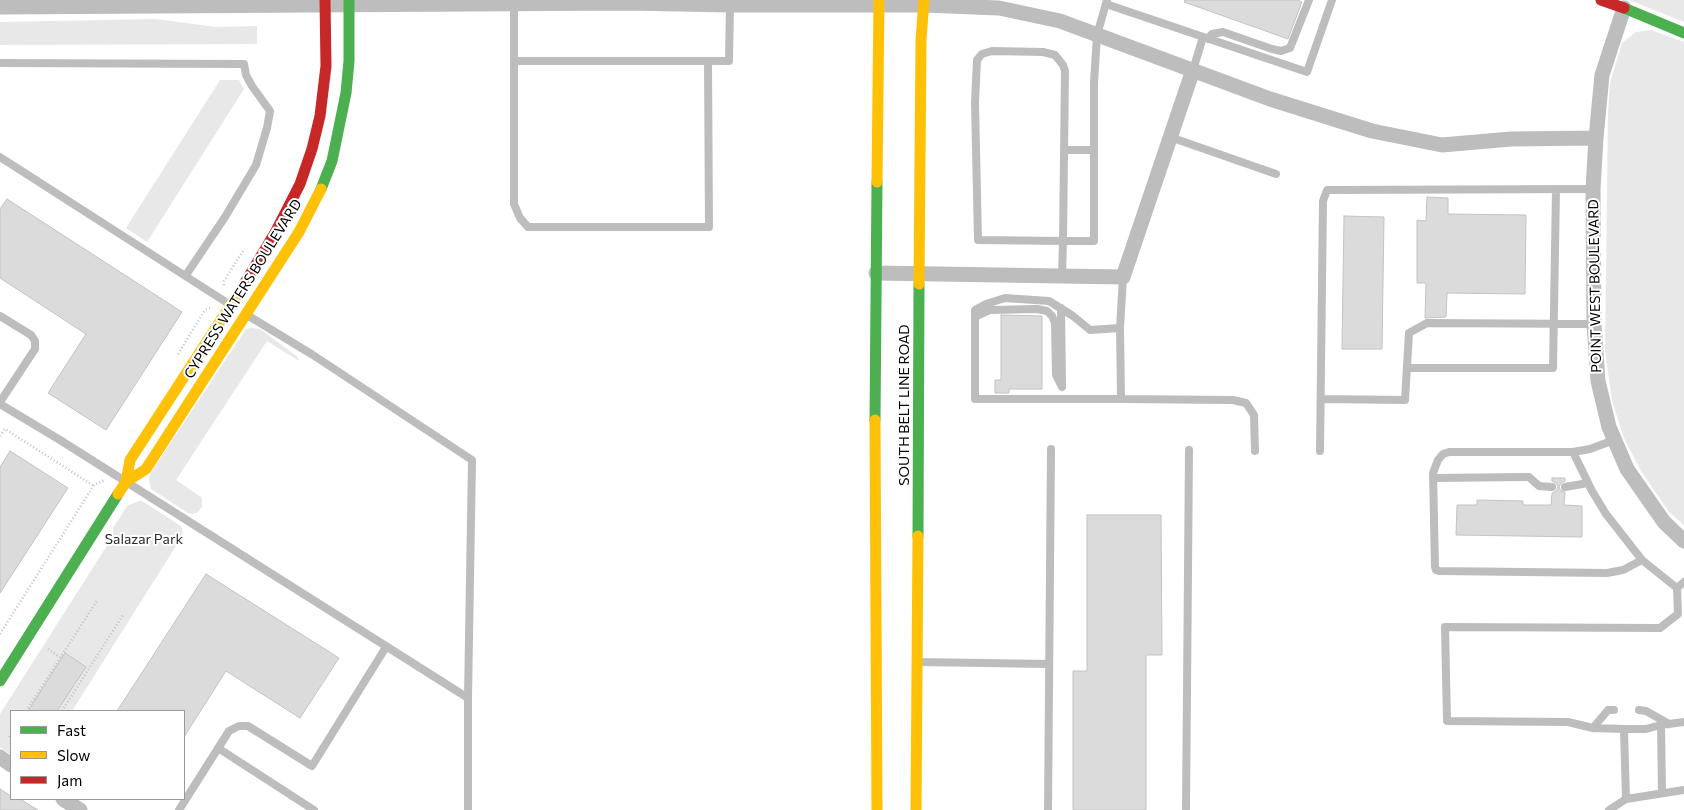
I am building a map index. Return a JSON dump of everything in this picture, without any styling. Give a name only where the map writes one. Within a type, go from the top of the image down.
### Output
[{"type":"main road","points":[[1601,0],[1684,33]]},
{"type":"main road","name":"CYPRESS WATERS BOULEVARD","points":[[0,681],[126,482],[130,460],[231,305],[280,223],[300,184],[312,149],[320,116],[326,66],[325,2]]},
{"type":"main road","name":"SOUTH BELT LINE ROAD","points":[[916,810],[921,40],[924,2]]},
{"type":"main road","name":"CYPRESS WATERS BOULEVARD","points":[[126,482],[146,469],[247,314],[303,225],[318,197],[332,160],[346,93],[349,61],[348,3]]},
{"type":"main road","name":"SOUTH BELT LINE ROAD","points":[[877,810],[876,273],[879,3]]},
{"type":"main road","points":[[231,305],[247,314]]},
{"type":"street","points":[[0,7],[149,3],[325,2],[514,4],[924,2],[999,8],[1060,21],[1270,99],[1372,131],[1442,145],[1510,139],[1596,138]]},
{"type":"street","name":"POINT WEST BOULEVARD","points":[[1624,8],[1602,75],[1596,138],[1594,324],[1598,381],[1614,440],[1632,476],[1664,522],[1684,542]]},
{"type":"street","points":[[876,273],[1123,277],[1192,70]]},
{"type":"street","points":[[65,800],[80,810]]},
{"type":"lane","points":[[1192,70],[1206,38],[1212,34],[1223,32],[1272,49],[1290,48],[1309,0]]},
{"type":"lane","points":[[1062,276],[1063,241],[1065,72],[1061,60],[1054,55],[1044,52],[992,51],[978,56],[975,103],[978,240],[1063,241],[1094,241],[1094,83],[1097,35],[1106,2],[1307,72],[1332,0]]},
{"type":"lane","points":[[514,61],[729,61],[732,3]]},
{"type":"lane","points":[[514,4],[514,204],[520,218],[528,227],[708,227],[708,61]]},
{"type":"lane","points":[[0,63],[244,64],[246,75],[252,86],[270,111],[267,128],[256,164],[225,217],[186,275]]},
{"type":"lane","points":[[1170,137],[1276,174]]},
{"type":"lane","points":[[1064,150],[1093,150]]},
{"type":"lane","points":[[0,158],[231,305]]},
{"type":"lane","points":[[1320,451],[1323,201],[1327,190],[1594,189]]},
{"type":"lane","points":[[1407,368],[1553,368],[1556,190]]},
{"type":"lane","points":[[1121,399],[1120,328],[1123,277]]},
{"type":"lane","points":[[1120,328],[1090,330],[1049,300],[1005,298],[986,304],[975,310],[975,400],[1233,400],[1246,404],[1254,415],[1255,451]]},
{"type":"lane","points":[[1061,308],[1062,399]]},
{"type":"lane","points":[[975,317],[990,310],[1037,309],[1047,311],[1052,316],[1054,323],[1056,375],[1062,387]]},
{"type":"lane","points":[[247,314],[321,360],[472,460],[468,810]]},
{"type":"lane","points":[[0,316],[31,335],[35,341],[35,349],[0,403],[468,698]]},
{"type":"lane","points":[[1321,399],[1406,400],[1409,333],[1427,323],[1594,324]]},
{"type":"lane","points":[[1614,440],[1590,449],[1573,452],[1449,452],[1444,454],[1434,468],[1433,478],[1436,570],[1607,573],[1623,570],[1642,560]]},
{"type":"lane","points":[[1048,810],[1051,449]]},
{"type":"lane","points":[[1186,810],[1189,450]]},
{"type":"lane","points":[[1573,452],[1606,514],[1642,560],[1677,588],[1681,616],[1660,628],[1445,627],[1447,721],[1568,722],[1594,728],[1624,729],[1646,729],[1684,722]]},
{"type":"lane","points":[[1433,478],[1529,477],[1539,486],[1552,487]]},
{"type":"lane","points":[[1565,488],[1588,483]]},
{"type":"lane","points":[[1677,588],[1684,582]]},
{"type":"lane","points":[[182,809],[229,731],[239,726],[248,726],[312,766],[386,647]]},
{"type":"lane","points":[[916,662],[1049,664]]},
{"type":"lane","points":[[1594,728],[1608,710],[1614,710]]},
{"type":"lane","points":[[1639,710],[1646,711],[1669,724]]},
{"type":"lane","points":[[1660,725],[1662,793]]},
{"type":"lane","points":[[1624,729],[1626,798]]},
{"type":"lane","points":[[218,748],[314,810]]},
{"type":"lane","points":[[1609,810],[1626,798],[1684,790]]},
{"type":"path","points":[[225,287],[224,281],[245,247]]},
{"type":"path","points":[[0,436],[5,429],[94,486]]},
{"type":"path","points":[[0,634],[94,486],[104,482]]},
{"type":"path","points":[[27,710],[98,599]]},
{"type":"path","points":[[63,710],[123,615]]},
{"type":"path","points":[[48,649],[60,658]]},
{"type":"green space","points":[[1629,0],[1684,0],[1684,22]]},
{"type":"green space","points":[[156,19],[216,27],[257,26],[257,44],[0,45],[0,22]]},
{"type":"green space","points":[[1651,30],[1684,42],[1684,525],[1669,512],[1641,471],[1624,438],[1612,401],[1605,351],[1610,83],[1622,43],[1636,32]]},
{"type":"green space","points":[[220,80],[239,80],[244,89],[147,242],[126,228]]},
{"type":"green space","points":[[246,329],[260,329],[298,357],[299,361],[267,341],[176,480],[201,497],[202,507],[198,512],[188,513],[151,489],[150,474]]},
{"type":"green space","name":"Salazar Park","points":[[142,501],[181,526],[183,533],[181,538],[73,710],[10,710],[10,754],[0,747],[0,714],[113,536],[113,528],[127,506]]},
{"type":"building","points":[[1185,0],[1298,0],[1302,2],[1288,39],[1184,2]]},
{"type":"building","points":[[1427,197],[1448,198],[1448,214],[1526,215],[1525,294],[1447,293],[1446,317],[1425,318],[1426,283],[1417,283],[1417,220],[1426,221]]},
{"type":"building","points":[[7,199],[182,312],[106,430],[48,393],[86,334],[0,278],[0,209]]},
{"type":"building","points":[[1344,216],[1384,217],[1382,349],[1342,349]]},
{"type":"building","points":[[1001,315],[1042,316],[1042,389],[1009,389],[1009,393],[995,393],[995,380],[1001,380]]},
{"type":"building","points":[[10,451],[68,488],[0,593],[0,467]]},
{"type":"building","points":[[1552,478],[1565,478],[1565,481],[1559,487],[1561,491],[1565,492],[1564,505],[1582,506],[1582,537],[1456,535],[1457,505],[1477,505],[1477,500],[1523,501],[1523,505],[1551,505],[1552,493],[1558,487],[1552,481]]},
{"type":"building","points":[[1087,515],[1161,515],[1162,655],[1146,655],[1146,810],[1073,810],[1073,671],[1087,671]]},
{"type":"building","points":[[206,574],[339,658],[300,718],[226,671],[185,735],[185,710],[118,710]]},
{"type":"building","points":[[65,653],[86,667],[58,710],[29,710]]},
{"type":"building","points":[[0,789],[10,795],[10,800],[22,800],[38,810],[0,810]]},
{"type":"traffic: fast","points":[[321,189],[332,161],[346,93],[349,61],[349,0]]},
{"type":"traffic: fast","points":[[1624,8],[1684,33]]},
{"type":"traffic: fast","points":[[875,420],[877,182]]},
{"type":"traffic: fast","points":[[918,536],[919,284]]},
{"type":"traffic: fast","points":[[0,681],[118,494]]},
{"type":"traffic: slow","points":[[877,182],[879,0]]},
{"type":"traffic: slow","points":[[919,284],[921,40],[924,0]]},
{"type":"traffic: slow","points":[[126,482],[146,469],[299,232],[321,189]]},
{"type":"traffic: slow","points":[[118,494],[126,482],[130,460],[243,286]]},
{"type":"traffic: slow","points":[[875,420],[877,810]]},
{"type":"traffic: slow","points":[[916,810],[918,536]]},
{"type":"traffic: jam","points":[[243,286],[276,231],[300,184],[312,149],[320,116],[326,66],[325,0]]},
{"type":"traffic: jam","points":[[1601,0],[1624,8]]}]
